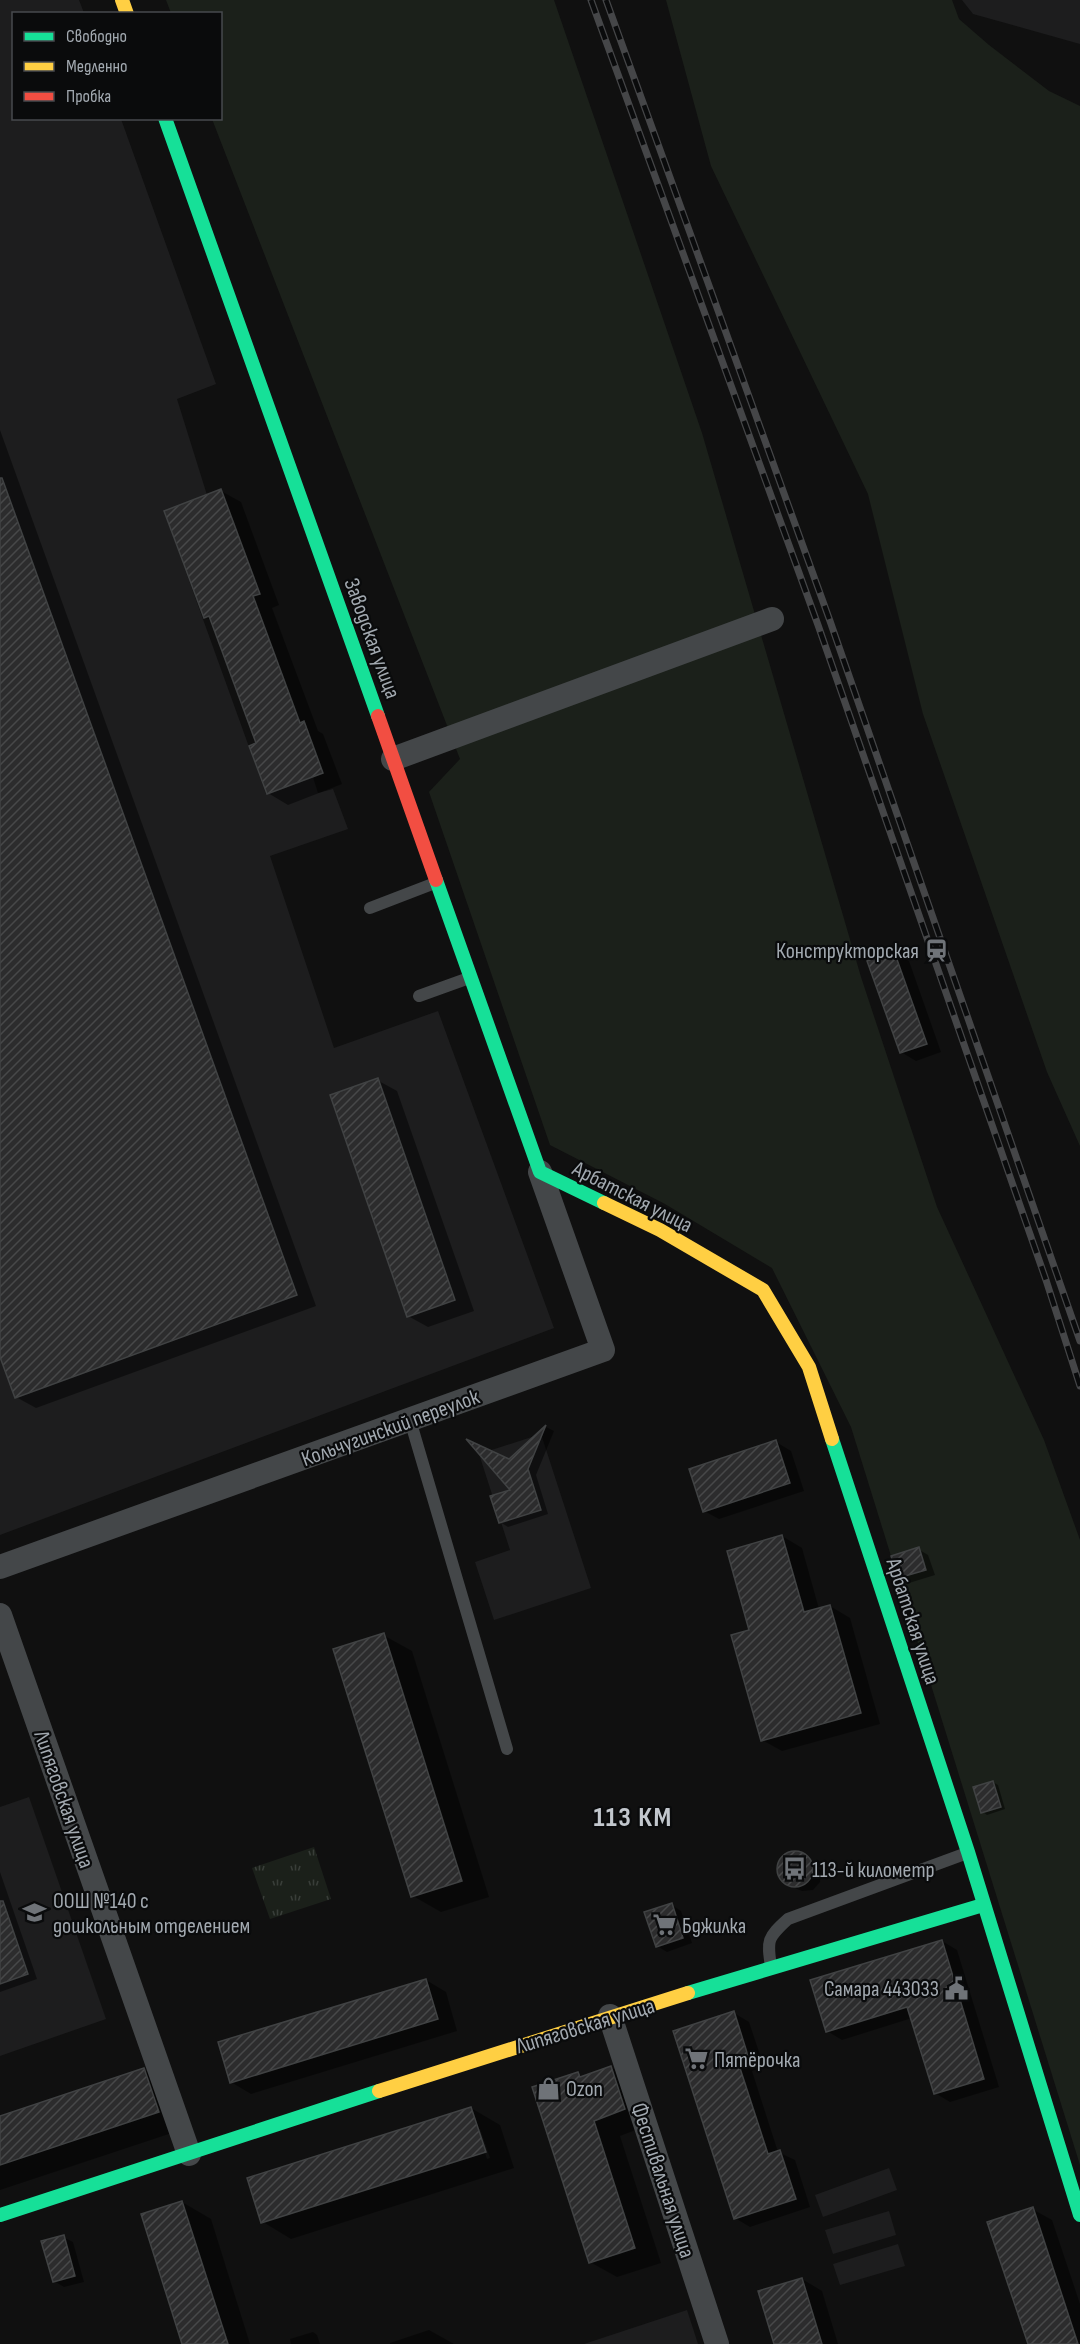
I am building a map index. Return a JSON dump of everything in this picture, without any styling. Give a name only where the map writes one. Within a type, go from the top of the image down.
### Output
[{"type":"street","name":"Заводская улица","points":[[166,120],[540,1172]]},
{"type":"street","points":[[393,759],[772,619]]},
{"type":"street","name":"Кольчугинский переулок","points":[[0,1567],[603,1350],[540,1172]]},
{"type":"street","name":"Арбатская улица","points":[[540,1172],[660,1230],[763,1290],[809,1367],[968,1852],[1080,2215]]},
{"type":"street","name":"Липяговская улица","points":[[0,1615],[189,2154]]},
{"type":"street","name":"Липяговская улица","points":[[0,2215],[610,2016],[771,1970],[983,1905]]},
{"type":"street","name":"Фестивальная улица","points":[[610,2016],[717,2344]]},
{"type":"lane","points":[[370,908],[436,882]]},
{"type":"lane","points":[[419,996],[470,978]]},
{"type":"lane","points":[[410,1420],[507,1749]]},
{"type":"lane","points":[[771,1970],[768,1946],[770,1940],[773,1933],[788,1919],[968,1852]]},
{"type":"shaded area","points":[[0,0],[79,0],[84,12],[12,12],[12,120],[121,120],[216,384],[177,399],[207,495],[164,511],[266,794],[313,777],[318,793],[333,789],[348,829],[270,856],[334,1048],[438,1011],[554,1328],[0,1535]]},
{"type":"shaded area","points":[[962,0],[1080,0],[1080,44],[973,14]]},
{"type":"shaded area","points":[[541,1434],[591,1588],[494,1620],[475,1562],[510,1550],[479,1454]]},
{"type":"shaded area","name":"ООШ №140 с дошкольным отделением","points":[[29,1797],[106,2019],[0,2056],[0,1807]]},
{"type":"shaded area","points":[[889,2168],[897,2190],[823,2217],[815,2195]]},
{"type":"shaded area","points":[[889,2211],[896,2235],[833,2254],[825,2230]]},
{"type":"shaded area","points":[[898,2244],[905,2266],[840,2285],[833,2264]]},
{"type":"shaded area","points":[[687,2310],[698,2344],[584,2344]]},
{"type":"green space","points":[[166,0],[554,0],[702,433],[861,977],[937,1207],[1044,1440],[1080,1540],[1080,2165],[851,1427],[772,1268],[665,1204],[550,1145],[429,792],[460,759],[212,120],[222,120],[222,12],[171,12]]},
{"type":"green space","points":[[666,0],[952,0],[959,19],[989,45],[1049,91],[1080,106],[1080,1146],[1047,1072],[923,714],[868,494],[711,166]]},
{"type":"green space","points":[[314,1847],[331,1899],[270,1919],[252,1868]]},
{"type":"building","points":[[0,478],[2,478],[297,1295],[15,1398],[0,1357]]},
{"type":"building","points":[[221,489],[260,594],[253,596],[300,723],[304,721],[323,773],[267,794],[249,746],[256,743],[209,616],[204,618],[164,511]]},
{"type":"building","points":[[894,951],[927,1044],[900,1053],[867,961]]},
{"type":"building","points":[[378,1078],[455,1300],[407,1317],[330,1095]]},
{"type":"building","points":[[546,1425],[528,1469],[541,1510],[499,1523],[490,1496],[510,1490],[466,1439],[509,1459]]},
{"type":"building","points":[[776,1440],[790,1483],[703,1512],[689,1469]]},
{"type":"building","points":[[782,1535],[804,1612],[830,1605],[861,1713],[761,1741],[731,1635],[749,1630],[727,1551]]},
{"type":"building","points":[[919,1547],[926,1570],[898,1578],[891,1556]]},
{"type":"building","points":[[384,1633],[462,1881],[411,1897],[333,1649]]},
{"type":"building","points":[[993,1781],[1001,1807],[981,1813],[973,1787]]},
{"type":"building","points":[[795,1851],[807,1857],[813,1869],[807,1881],[795,1887],[783,1881],[777,1869],[783,1857]]},
{"type":"building","points":[[0,1901],[3,1901],[28,1974],[0,1984]]},
{"type":"building","name":"Бджилка","points":[[672,1903],[683,1938],[656,1947],[644,1912]]},
{"type":"building","points":[[942,1940],[984,2079],[934,2094],[907,2007],[826,2032],[810,1980]]},
{"type":"building","points":[[426,1979],[438,2019],[230,2083],[218,2042]]},
{"type":"building","points":[[734,2011],[749,2059],[738,2062],[768,2154],[780,2150],[796,2199],[734,2219],[673,2031]]},
{"type":"building","points":[[611,2066],[625,2109],[594,2121],[635,2248],[589,2263],[532,2087],[578,2072],[580,2077]]},
{"type":"building","points":[[144,2068],[159,2112],[0,2165],[0,2116]]},
{"type":"building","points":[[471,2107],[486,2152],[261,2223],[247,2178]]},
{"type":"building","points":[[182,2201],[228,2344],[182,2344],[141,2214]]},
{"type":"building","points":[[1033,2207],[1078,2344],[1028,2344],[987,2222]]},
{"type":"building","points":[[64,2235],[75,2276],[53,2282],[41,2241]]},
{"type":"building","points":[[802,2278],[822,2344],[774,2344],[758,2291]]},
{"type":"railway","points":[[591,0],[818,625],[1046,1280],[1080,1386]]},
{"type":"railway","points":[[606,0],[830,621],[1080,1341]]},
{"type":"traffic: fast","points":[[166,120],[378,716]]},
{"type":"traffic: fast","points":[[436,880],[540,1172],[604,1203]]},
{"type":"traffic: fast","points":[[832,1439],[968,1852],[1080,2215]]},
{"type":"traffic: fast","points":[[688,1993],[983,1905]]},
{"type":"traffic: fast","points":[[0,2215],[379,2091]]},
{"type":"traffic: slow","points":[[122,0],[126,12]]},
{"type":"traffic: slow","points":[[604,1203],[660,1230],[763,1290],[809,1367],[832,1439]]},
{"type":"traffic: slow","points":[[379,2091],[688,1993]]},
{"type":"traffic: jam","points":[[378,716],[436,880]]},
{"type":"place","name":"Конструкторская","points":[[937,950]]},
{"type":"place","name":"113-й километр","points":[[794,1869]]},
{"type":"place","name":"ООШ №140 с дошкольным отделением","points":[[35,1913]]},
{"type":"place","name":"Бджилка","points":[[664,1925]]},
{"type":"place","name":"Самара 443033","points":[[957,1988]]},
{"type":"place","name":"Пятёрочка","points":[[696,2059]]},
{"type":"place","name":"Ozon","points":[[548,2088]]},
{"type":"district","name":"113 КМ","points":[[633,1816]]}]
